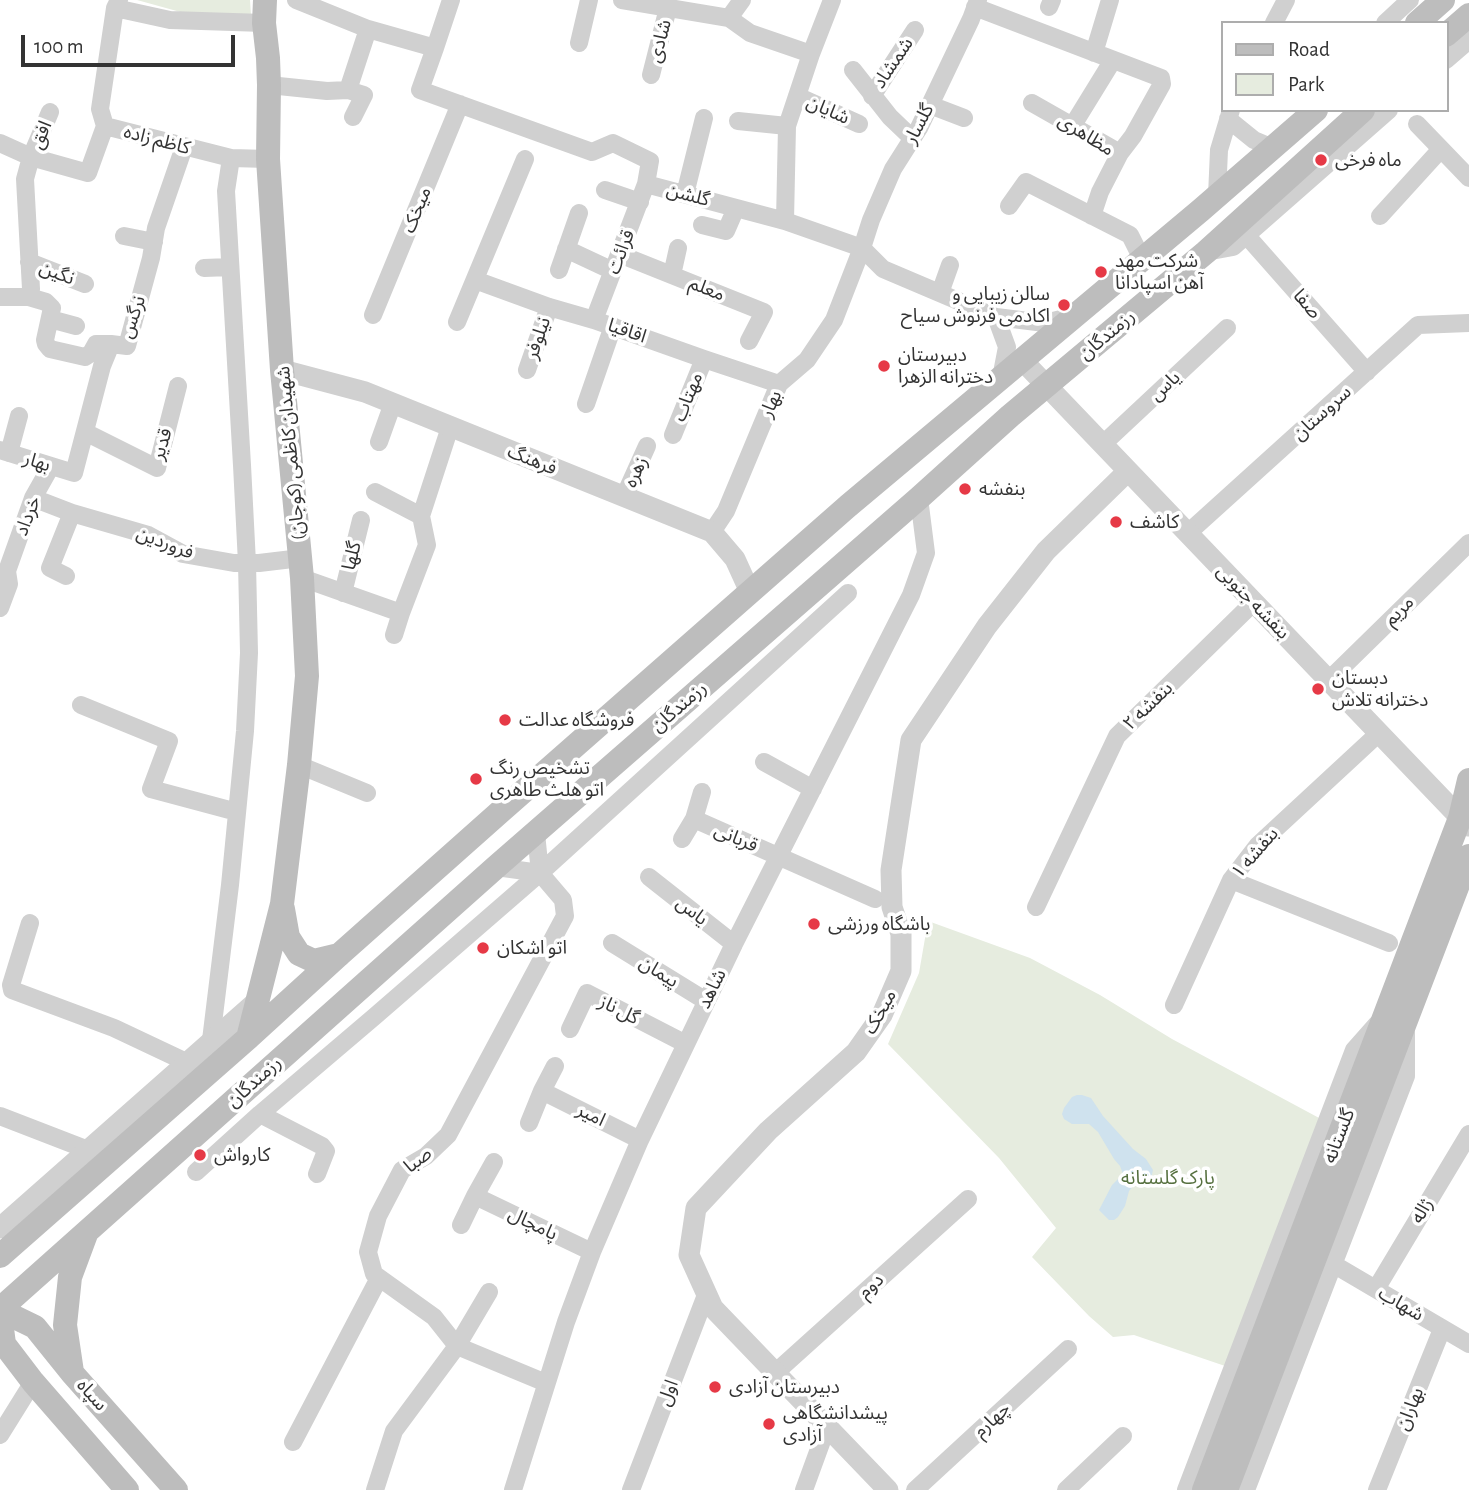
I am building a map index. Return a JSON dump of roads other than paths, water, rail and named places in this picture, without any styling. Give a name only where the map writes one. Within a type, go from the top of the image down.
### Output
[{"type":"main road","points":[[1419,21],[1443,0]]},
{"type":"main road","name":"شهیدان کاظمی (کوجان)","points":[[264,12],[269,85],[268,159],[282,370],[301,568],[307,676],[282,904]]},
{"type":"main road","points":[[1448,34],[1468,22]]},
{"type":"main road","name":"رزمندگان","points":[[0,1256],[32,1214],[248,1038],[848,506],[1313,112]]},
{"type":"main road","name":"رزمندگان","points":[[0,1311],[496,867],[1047,386],[1206,252],[1361,112]]},
{"type":"main road","points":[[599,725],[599,749],[612,761],[621,758]]},
{"type":"main road","points":[[545,773],[565,767],[576,773],[576,787],[567,805]]},
{"type":"main road","name":"گلستانه","points":[[1226,1490],[1465,822],[1469,780]]},
{"type":"main road","name":"گلستانه","points":[[1203,1490],[1396,1018],[1464,880],[1469,856]]},
{"type":"main road","points":[[282,904],[288,937],[299,954],[314,961],[339,955]]},
{"type":"main road","points":[[248,1038],[282,904]]},
{"type":"main road","points":[[72,1373],[65,1325],[70,1277],[87,1231]]},
{"type":"main road","name":"سپاه","points":[[0,1311],[35,1327],[72,1373],[176,1490]]},
{"type":"main road","name":"سپاه","points":[[0,1311],[4,1344],[33,1382],[127,1490]]},
{"type":"main road","points":[[0,1372],[33,1382]]},
{"type":"main road","points":[[105,1465],[134,1442]]},
{"type":"street","points":[[296,0],[368,30],[435,48],[451,0]]},
{"type":"street","points":[[579,43],[589,0]]},
{"type":"street","points":[[622,0],[729,18],[750,33],[811,54]]},
{"type":"street","points":[[729,18],[742,0]]},
{"type":"street","points":[[785,221],[787,126],[832,0]]},
{"type":"street","points":[[1094,52],[1110,0]]},
{"type":"street","points":[[1275,21],[1286,0]]},
{"type":"street","points":[[1387,21],[1410,0]]},
{"type":"street","points":[[105,126],[100,109],[103,78],[117,4],[170,20],[264,12]]},
{"type":"street","points":[[976,4],[1161,78],[1162,84],[1120,153]]},
{"type":"street","name":"گلسار","points":[[862,248],[893,169],[930,105],[976,4]]},
{"type":"street","name":"شادی","points":[[651,75],[668,8]]},
{"type":"street","points":[[1448,57],[1468,22]]},
{"type":"street","points":[[348,90],[368,30]]},
{"type":"street","name":"شمشاد","points":[[872,96],[915,30]]},
{"type":"street","name":"گلشن","points":[[435,48],[420,90],[592,152],[613,143],[650,161],[646,184],[785,221],[862,248],[883,269],[996,317],[1045,323],[1075,316]]},
{"type":"street","points":[[1073,125],[1113,60]]},
{"type":"street","name":"شمشاد","points":[[853,70],[890,117],[912,138]]},
{"type":"street","points":[[269,85],[327,91],[348,90],[365,95],[353,117]]},
{"type":"street","name":"شایان","points":[[797,96],[859,124]]},
{"type":"street","name":"مظاهری","points":[[1032,103],[1120,153],[1091,216]]},
{"type":"street","name":"میخک","points":[[373,315],[460,104]]},
{"type":"street","points":[[930,105],[964,118]]},
{"type":"street","name":"افق","points":[[29,297],[31,289],[25,179],[50,112]]},
{"type":"street","points":[[1206,252],[1233,247],[1387,112]]},
{"type":"street","points":[[1217,196],[1219,150],[1230,115],[1254,140],[1273,148]]},
{"type":"street","points":[[685,194],[704,118]]},
{"type":"street","points":[[738,121],[787,126]]},
{"type":"street","points":[[1417,124],[1469,178]]},
{"type":"street","name":"کاظم زاده","points":[[0,143],[31,158],[88,173],[105,126],[231,158],[268,159]]},
{"type":"street","name":"نرگس","points":[[74,473],[102,366],[111,344],[127,345],[151,258],[156,228],[184,147]]},
{"type":"street","points":[[1380,216],[1441,149]]},
{"type":"street","points":[[211,1040],[245,731],[249,653],[247,563],[226,191],[231,158]]},
{"type":"street","points":[[457,322],[526,159]]},
{"type":"street","points":[[1009,206],[1026,182],[1130,235],[1142,259]]},
{"type":"street","name":"قرائت","points":[[594,320],[646,184]]},
{"type":"street","points":[[605,190],[640,202]]},
{"type":"street","points":[[702,225],[726,230],[736,208]]},
{"type":"street","points":[[559,270],[579,213]]},
{"type":"street","points":[[124,236],[153,242]]},
{"type":"street","name":"صفا","points":[[1247,236],[1367,372]]},
{"type":"street","points":[[672,275],[678,248]]},
{"type":"street","name":"بهار","points":[[712,532],[726,511],[779,384],[807,360],[834,320],[862,248]]},
{"type":"street","name":"معلم","points":[[566,249],[672,275],[764,312],[749,341]]},
{"type":"street","name":"نگین","points":[[29,262],[85,284]]},
{"type":"street","points":[[940,293],[950,265]]},
{"type":"street","points":[[204,268],[230,267]]},
{"type":"street","name":"اقاقیا","points":[[475,280],[779,384]]},
{"type":"street","points":[[0,313],[5,297],[29,297],[46,302],[52,308],[45,340],[50,349],[85,356],[89,355],[96,344],[111,344]]},
{"type":"street","name":"نیلوفر","points":[[527,370],[549,307]]},
{"type":"street","points":[[996,317],[1007,346],[1000,378]]},
{"type":"street","points":[[50,318],[76,326]]},
{"type":"street","name":"سروستان","points":[[1188,533],[1418,325],[1469,323]]},
{"type":"street","points":[[586,404],[613,326]]},
{"type":"street","name":"یاس","points":[[1103,444],[1227,328]]},
{"type":"street","name":"مهتاب","points":[[673,435],[704,359]]},
{"type":"street","name":"بنفشه جنوبی","points":[[1022,360],[1465,822]]},
{"type":"street","name":"فرهنگ","points":[[282,370],[365,392],[712,532],[735,559],[750,592]]},
{"type":"street","name":"قدیر","points":[[85,432],[157,468],[177,386]]},
{"type":"street","points":[[379,442],[393,403]]},
{"type":"street","points":[[4,451],[19,416]]},
{"type":"street","points":[[394,635],[427,545],[421,516],[450,427]]},
{"type":"street","name":"زهره","points":[[624,497],[648,446]]},
{"type":"street","name":"بهار","points":[[4,451],[74,473]]},
{"type":"street","name":"خرداد","points":[[0,608],[9,584],[4,570],[33,498],[51,466]]},
{"type":"street","name":"میخک","points":[[888,1490],[712,1308],[689,1255],[696,1209],[768,1131],[856,1052],[882,1015],[901,971],[901,934],[892,907],[891,870],[911,740],[987,626],[1046,551],[1128,471]]},
{"type":"street","points":[[375,492],[421,516]]},
{"type":"street","name":"فروردین","points":[[33,498],[72,513],[148,535],[183,554],[234,563],[301,568]]},
{"type":"street","name":"شاهد","points":[[513,1490],[566,1322],[592,1252],[640,1140],[734,944],[912,595],[926,553],[919,498]]},
{"type":"street","points":[[66,576],[50,568],[72,513]]},
{"type":"street","name":"گلها","points":[[343,593],[361,520]]},
{"type":"street","name":"مریم","points":[[1329,680],[1469,543]]},
{"type":"street","points":[[301,568],[343,593],[401,613]]},
{"type":"street","points":[[196,1172],[540,873],[848,593]]},
{"type":"street","name":"بنفشه ۲","points":[[1036,907],[1117,736],[1254,602]]},
{"type":"street","points":[[81,705],[169,741],[151,789],[237,812]]},
{"type":"street","name":"بنفشه ۱","points":[[1174,1004],[1231,880],[1258,845],[1379,733]]},
{"type":"street","points":[[764,762],[813,789]]},
{"type":"street","points":[[299,765],[368,793]]},
{"type":"street","points":[[682,839],[694,819],[702,792]]},
{"type":"street","name":"قربانی","points":[[694,819],[875,899]]},
{"type":"street","points":[[536,833],[540,873]]},
{"type":"street","points":[[496,867],[540,873]]},
{"type":"street","name":"صبا","points":[[379,1278],[374,1274],[368,1252],[378,1216],[402,1170],[426,1156],[448,1135],[565,916],[564,900],[540,873]]},
{"type":"street","name":"یاس","points":[[649,877],[734,944]]},
{"type":"street","points":[[1231,880],[1389,943]]},
{"type":"street","points":[[30,923],[11,985],[12,990],[114,1028],[186,1062]]},
{"type":"street","name":"پیمان","points":[[612,943],[706,1002]]},
{"type":"street","name":"گل ناز","points":[[570,1029],[587,993],[686,1044]]},
{"type":"street","points":[[0,1228],[32,1214],[88,1150],[257,1001]]},
{"type":"street","points":[[1186,1490],[1354,1050],[1396,1018],[1406,1076],[1246,1490]]},
{"type":"street","points":[[529,1123],[555,1066]]},
{"type":"street","name":"امیر","points":[[542,1091],[640,1140]]},
{"type":"street","points":[[260,1114],[323,1146],[326,1151],[317,1174]]},
{"type":"street","points":[[0,1116],[88,1150]]},
{"type":"street","name":"ژاله","points":[[1376,1289],[1469,1134]]},
{"type":"street","points":[[461,1225],[494,1162]]},
{"type":"street","name":"پامچال","points":[[475,1196],[592,1252]]},
{"type":"street","name":"دوم","points":[[775,1373],[968,1199]]},
{"type":"street","name":"شهاب","points":[[1333,1264],[1469,1344]]},
{"type":"street","points":[[293,1442],[379,1278],[433,1317],[457,1346],[546,1383]]},
{"type":"street","points":[[375,1490],[394,1431],[457,1346],[489,1292]]},
{"type":"street","name":"اول","points":[[631,1490],[706,1295]]},
{"type":"street","name":"بهاران","points":[[1377,1490],[1442,1329]]},
{"type":"street","name":"چهارم","points":[[915,1490],[1068,1349]]},
{"type":"street","points":[[0,1435],[33,1382]]},
{"type":"street","points":[[804,1490],[827,1427]]},
{"type":"street","points":[[1066,1490],[1123,1436]]},
{"type":"water","points":[[1077,1095],[1091,1098],[1103,1116],[1133,1149],[1146,1159],[1153,1170],[1151,1179],[1134,1185],[1129,1191],[1125,1206],[1114,1220],[1109,1220],[1099,1210],[1112,1185],[1123,1174],[1098,1132],[1089,1124],[1072,1124],[1064,1119],[1064,1108],[1072,1097]]},
{"type":"place","name":"ماه فرخی","points":[[1321,160]]},
{"type":"place","name":"شرکت مهد آهن اسپادانا","points":[[1101,272]]},
{"type":"place","name":"سالن زیبایی و اکادمی فرنوش سیاح","points":[[1064,305]]},
{"type":"place","name":"دبيرستان دخترانه الزهرا","points":[[884,366]]},
{"type":"place","name":"بنفشه","points":[[965,489]]},
{"type":"place","name":"کاشف","points":[[1116,522]]},
{"type":"place","name":"دبستان دخترانه تلاش","points":[[1318,689]]},
{"type":"place","name":"فروشگاه عدالت","points":[[505,720]]},
{"type":"place","name":"تشخیص رنگ اتو هلث طاهری","points":[[476,779]]},
{"type":"place","name":"باشگاه ورزشی","points":[[814,924]]},
{"type":"place","name":"اتو اشکان","points":[[483,948]]},
{"type":"place","name":"کارواش","points":[[200,1155]]},
{"type":"place","name":"دبیرستان آزادی","points":[[715,1387]]},
{"type":"place","name":"پیشدانشگاهی آزادی","points":[[769,1424]]},
{"type":"park label","name":"پارک گلستانه","points":[[1168,1178]]}]
